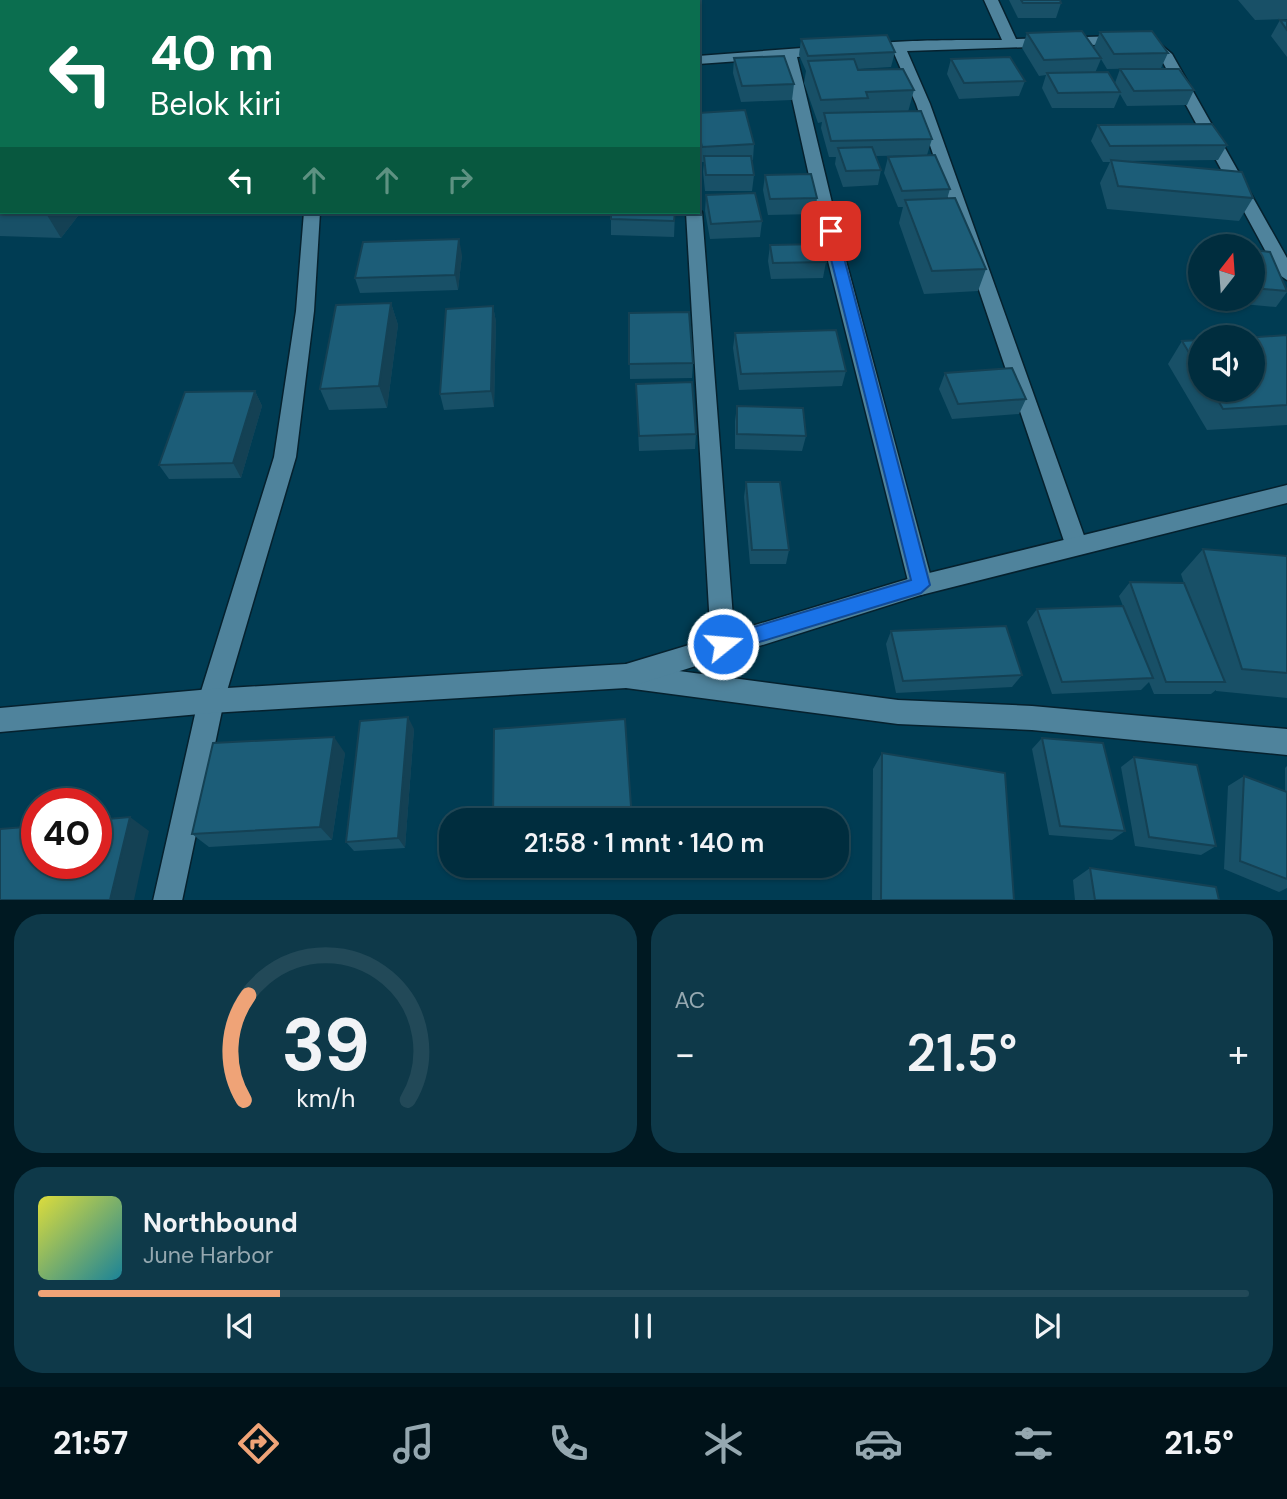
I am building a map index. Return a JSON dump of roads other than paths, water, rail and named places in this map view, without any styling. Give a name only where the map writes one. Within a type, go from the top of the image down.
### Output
[{"type":"street","points":[[991,0],[1010,41]]},
{"type":"street","points":[[700,60],[1010,41],[1131,40],[1156,46],[1167,57],[1287,274]]},
{"type":"street","points":[[897,46],[923,104],[1076,544]]},
{"type":"street","points":[[789,53],[840,270],[921,585]]},
{"type":"street","points":[[167,900],[211,701],[285,457],[305,311],[313,214]]},
{"type":"street","points":[[694,214],[723,644]]},
{"type":"street","points":[[626,676],[921,585],[1076,544],[1287,494]]},
{"type":"street","points":[[0,720],[211,701],[626,676],[898,712],[1032,718],[1287,742]]}]
